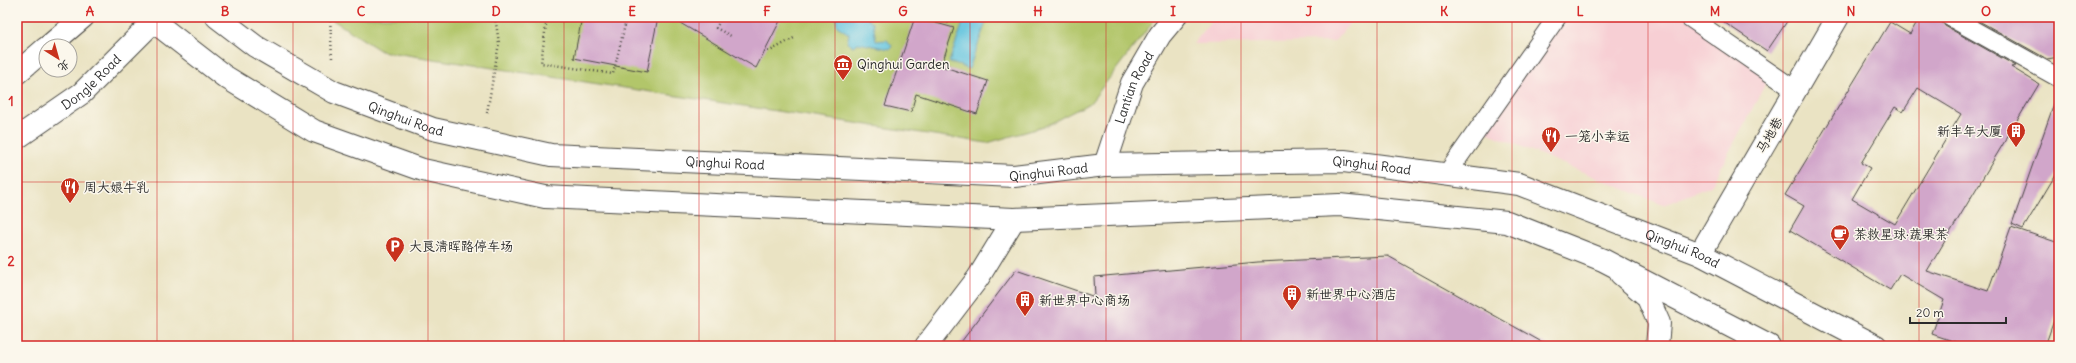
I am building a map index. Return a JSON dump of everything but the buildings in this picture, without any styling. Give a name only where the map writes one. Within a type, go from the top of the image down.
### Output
[{"type":"street","points":[[58,38],[83,17]]},
{"type":"street","name":"Qinghui Road","points":[[217,17],[255,46],[334,92],[433,128],[551,154],[1014,176],[1105,165],[1344,161],[1519,184],[1700,254],[1876,346]]},
{"type":"street","name":"Lantian Road","points":[[1105,165],[1132,83],[1160,35],[1175,17]]},
{"type":"street","name":"马地巷","points":[[1700,254],[1838,17]]},
{"type":"street","points":[[153,19],[224,76],[314,132],[423,170],[544,197],[1014,219],[1339,205],[1507,222],[1603,260],[1769,346]]},
{"type":"street","name":"Dongle Road","points":[[17,138],[82,93],[153,19]]},
{"type":"street","points":[[17,73],[38,55]]},
{"type":"street","points":[[926,346],[978,278],[1014,219]]},
{"type":"street","points":[[1603,260],[1647,296],[1659,323],[1657,346]]},
{"type":"lane","points":[[1446,174],[1557,17]]},
{"type":"lane","points":[[1688,17],[1795,90]]},
{"type":"lane","points":[[1950,17],[2059,78]]},
{"type":"path","points":[[330,17],[334,92]]},
{"type":"path","points":[[482,140],[499,43],[495,17]]},
{"type":"path","points":[[547,17],[541,63],[613,74],[627,17]]},
{"type":"path","points":[[722,17],[716,28],[731,36]]},
{"type":"path","points":[[937,17],[949,23],[951,17]]},
{"type":"path","points":[[764,52],[770,51],[794,38]]},
{"type":"shaded area","points":[[1215,17],[1355,17],[1334,42],[1193,44]]},
{"type":"shaded area","points":[[1548,17],[1704,17],[1775,66],[1711,186],[1663,205],[1469,125]]},
{"type":"green space","name":"Qinghui Garden","points":[[328,17],[1157,17],[1090,103],[1043,127],[987,143],[381,51]]},
{"type":"water","points":[[836,17],[866,17],[873,23],[876,41],[887,40],[892,46],[890,49],[858,43],[853,46],[847,43],[849,34],[837,26]]},
{"type":"water","points":[[957,17],[988,17],[969,69],[949,62],[964,20]]},
{"type":"place","name":"Qinghui Garden","points":[[843,81]]},
{"type":"place","name":"新丰年大厦","points":[[2016,148]]},
{"type":"place","name":"一笼小幸运","points":[[1551,153]]},
{"type":"place","name":"周大娘牛乳","points":[[70,204]]},
{"type":"place","name":"茶救星球·蔬果茶","points":[[1840,251]]},
{"type":"place","name":"大良清晖路停车场","points":[[395,263]]},
{"type":"place","name":"新世界中心酒店","points":[[1292,311]]},
{"type":"place","name":"新世界中心商场","points":[[1025,317]]}]
